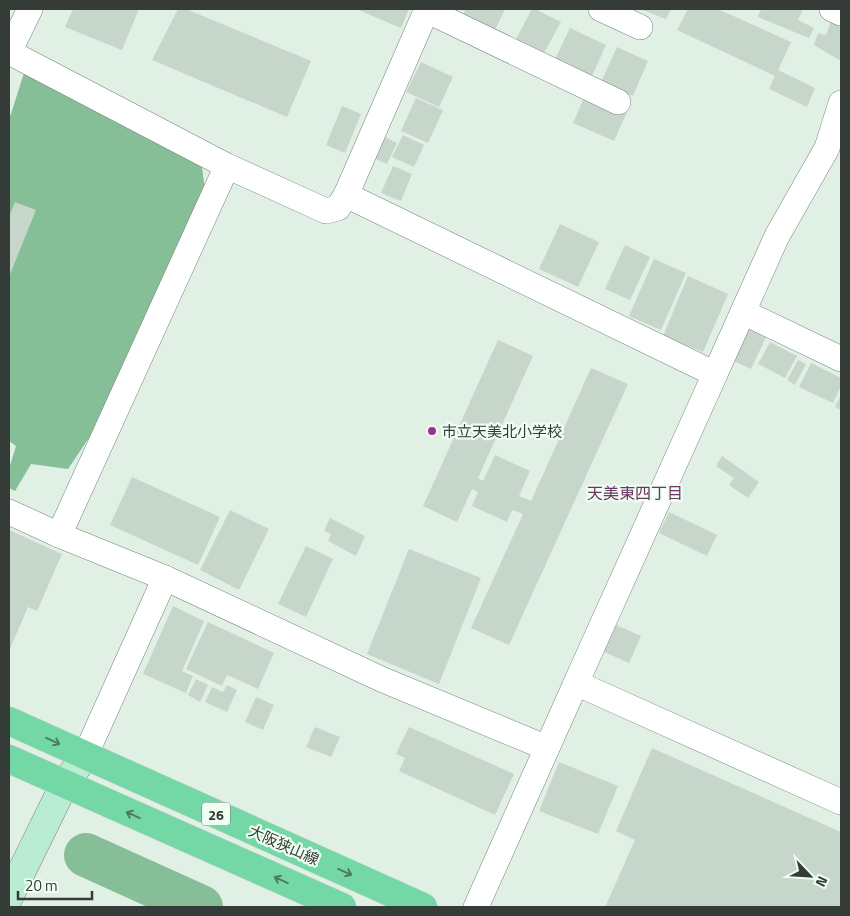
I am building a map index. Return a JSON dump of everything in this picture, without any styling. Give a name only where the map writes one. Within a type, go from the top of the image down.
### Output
[{"type":"main road","name":"大阪狭山線","points":[[9,721],[423,907]]},
{"type":"main road","name":"26","points":[[9,759],[342,907]]},
{"type":"street","points":[[30,9],[9,52],[227,166],[326,211],[338,208],[346,195],[426,9],[618,102]]},
{"type":"street","points":[[601,9],[640,27]]},
{"type":"street","points":[[832,9],[841,13]]},
{"type":"street","points":[[476,907],[777,236],[827,148],[841,104]]},
{"type":"street","points":[[58,535],[227,166]]},
{"type":"street","points":[[346,195],[715,374]]},
{"type":"street","points":[[743,312],[841,359]]},
{"type":"street","points":[[9,512],[58,535],[165,578],[381,679],[547,748]]},
{"type":"street","points":[[9,898],[64,785],[86,756],[165,578]]},
{"type":"street","points":[[576,682],[841,802]]},
{"type":"shaded area","points":[[24,73],[202,167],[205,190],[99,423],[68,469],[31,464],[15,491],[9,488],[9,469],[16,446],[9,441],[9,120]]},
{"type":"building","points":[[73,9],[139,9],[122,50],[65,27]]},
{"type":"building","points":[[178,9],[186,9],[311,61],[287,117],[152,60]]},
{"type":"building","points":[[356,9],[409,9],[401,28]]},
{"type":"building","points":[[466,9],[505,9],[494,32],[462,16]]},
{"type":"building","points":[[532,9],[561,22],[544,53],[516,39]]},
{"type":"building","points":[[640,9],[671,9],[666,19]]},
{"type":"building","points":[[688,9],[718,9],[791,42],[778,70],[815,88],[807,107],[769,89],[775,76],[677,30]]},
{"type":"building","points":[[761,9],[803,9],[798,20],[814,28],[809,38],[758,17]]},
{"type":"building","points":[[831,21],[841,27],[841,61],[814,45],[818,33],[826,35]]},
{"type":"building","points":[[570,28],[606,45],[592,76],[555,59]]},
{"type":"building","points":[[617,47],[648,61],[633,96],[601,82]]},
{"type":"building","points":[[421,62],[453,77],[439,107],[406,92]]},
{"type":"building","points":[[587,91],[628,110],[614,141],[573,123]]},
{"type":"building","points":[[416,98],[443,110],[428,143],[401,131]]},
{"type":"building","points":[[342,106],[361,114],[345,153],[326,145]]},
{"type":"building","points":[[403,135],[424,145],[414,167],[392,157]]},
{"type":"building","points":[[383,136],[397,143],[387,164],[373,158]]},
{"type":"building","points":[[393,166],[412,174],[401,201],[381,193]]},
{"type":"building","points":[[15,202],[36,210],[9,277],[9,217]]},
{"type":"building","points":[[560,224],[599,242],[578,287],[539,269]]},
{"type":"building","points":[[625,245],[650,257],[630,300],[605,289]]},
{"type":"building","points":[[654,259],[686,273],[661,330],[629,316]]},
{"type":"building","points":[[688,276],[728,294],[703,352],[663,336]]},
{"type":"building","points":[[750,327],[767,335],[751,369],[734,361]]},
{"type":"building","name":"市立天美北小学校","points":[[498,340],[533,356],[478,478],[483,481],[495,455],[530,471],[519,496],[531,501],[591,368],[628,384],[509,645],[471,628],[523,514],[512,510],[507,522],[472,506],[478,492],[472,489],[457,522],[423,506]]},
{"type":"building","points":[[770,342],[797,356],[785,378],[758,364]]},
{"type":"building","points":[[798,360],[806,364],[795,385],[787,380]]},
{"type":"building","points":[[811,363],[841,378],[841,386],[833,403],[799,387]]},
{"type":"building","points":[[841,395],[841,410],[835,407]]},
{"type":"building","points":[[722,456],[759,482],[748,498],[729,485],[734,478],[716,466]]},
{"type":"building","points":[[132,477],[220,517],[198,565],[110,525]]},
{"type":"building","points":[[230,510],[269,529],[239,590],[200,570]]},
{"type":"building","points":[[669,512],[717,535],[707,556],[659,533]]},
{"type":"building","points":[[330,518],[365,536],[356,556],[328,541],[331,534],[324,531]]},
{"type":"building","points":[[9,530],[62,554],[37,611],[28,607],[9,651]]},
{"type":"building","points":[[306,546],[333,559],[306,617],[278,604]]},
{"type":"building","points":[[409,549],[481,578],[439,684],[367,654]]},
{"type":"building","points":[[173,606],[204,621],[182,671],[193,676],[186,693],[143,674]]},
{"type":"building","points":[[208,622],[274,653],[258,689],[227,675],[222,686],[186,669]]},
{"type":"building","points":[[614,624],[641,636],[629,663],[602,651]]},
{"type":"building","points":[[196,679],[208,685],[200,702],[188,695]]},
{"type":"building","points":[[227,685],[237,690],[227,712],[205,702],[212,687],[223,692]]},
{"type":"building","points":[[256,697],[274,705],[263,730],[245,722]]},
{"type":"building","points":[[315,727],[340,737],[331,757],[306,747]]},
{"type":"building","points":[[409,727],[514,774],[495,815],[399,771],[405,758],[396,754]]},
{"type":"building","points":[[652,748],[841,832],[841,907],[605,907],[635,840],[616,831]]},
{"type":"building","points":[[559,762],[618,786],[598,834],[539,811]]},
{"type":"waterway","points":[[86,855],[201,907]]},
{"type":"place","name":"市立天美北小学校","points":[[432,431]]},
{"type":"district","name":"天美東四丁目","points":[[635,493]]}]
